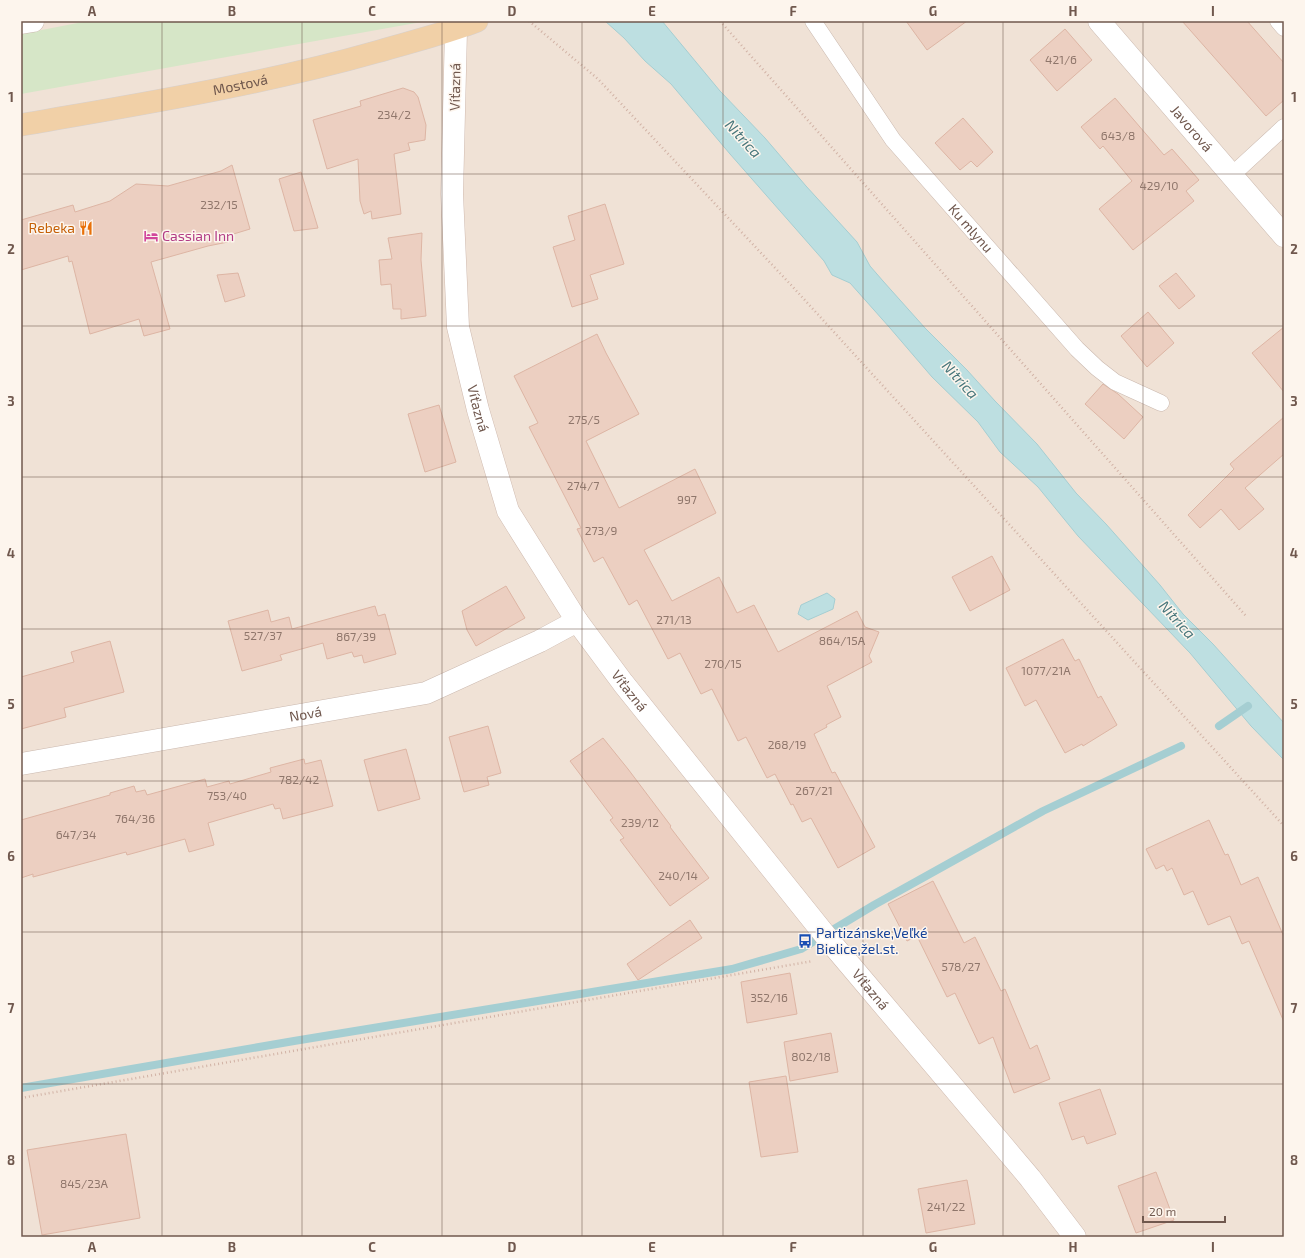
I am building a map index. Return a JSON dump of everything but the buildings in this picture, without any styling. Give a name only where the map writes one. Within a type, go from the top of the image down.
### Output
[{"type":"main road","points":[[21,23],[33,21]]},
{"type":"main road","name":"Mostová","points":[[21,126],[194,94],[293,73],[344,61],[455,25],[477,21]]},
{"type":"main road","name":"Javorová","points":[[1099,21],[1284,236]]},
{"type":"main road","name":"Víťazná","points":[[455,25],[452,194],[458,327],[478,410],[508,510],[576,621],[628,689],[838,950],[1030,1178],[1075,1237]]},
{"type":"main road","name":"Nová","points":[[21,764],[426,693],[540,641],[576,621]]},
{"type":"lane","name":"Ku mlynu","points":[[813,21],[893,140],[1077,349],[1097,368],[1115,382],[1161,403]]},
{"type":"lane","points":[[1278,21],[1284,28]]},
{"type":"lane","points":[[1232,175],[1284,127]]},
{"type":"path","points":[[529,21],[604,85],[797,292],[1284,826]]},
{"type":"path","points":[[720,21],[1246,616]]},
{"type":"path","points":[[21,1098],[838,950]]},
{"type":"shaded area","points":[[21,21],[1284,21],[1284,1237],[21,1237]]},
{"type":"green space","points":[[88,21],[427,21],[21,94],[21,34]]},
{"type":"water","name":"Nitrica","points":[[605,21],[662,21],[720,91],[765,138],[857,242],[870,266],[883,281],[925,328],[1037,444],[1076,493],[1106,524],[1160,585],[1183,614],[1213,644],[1284,723],[1284,760],[1251,726],[1190,653],[1078,536],[1038,487],[1000,452],[978,422],[932,377],[850,283],[832,275],[824,261],[671,84],[645,61],[624,38]]},
{"type":"water","points":[[827,593],[835,599],[833,609],[808,620],[798,614],[801,605]]},
{"type":"waterway","points":[[1219,726],[1248,706]]},
{"type":"waterway","points":[[21,1088],[294,1041],[732,969],[801,949],[874,905],[1043,811],[1181,746]]},
{"type":"place","name":"Rebeka","points":[[86,228]]},
{"type":"place","name":"Cassian Inn","points":[[151,236]]},
{"type":"place","name":"Partizánske,Veľké Bielice,žel.st.","points":[[805,941]]}]
